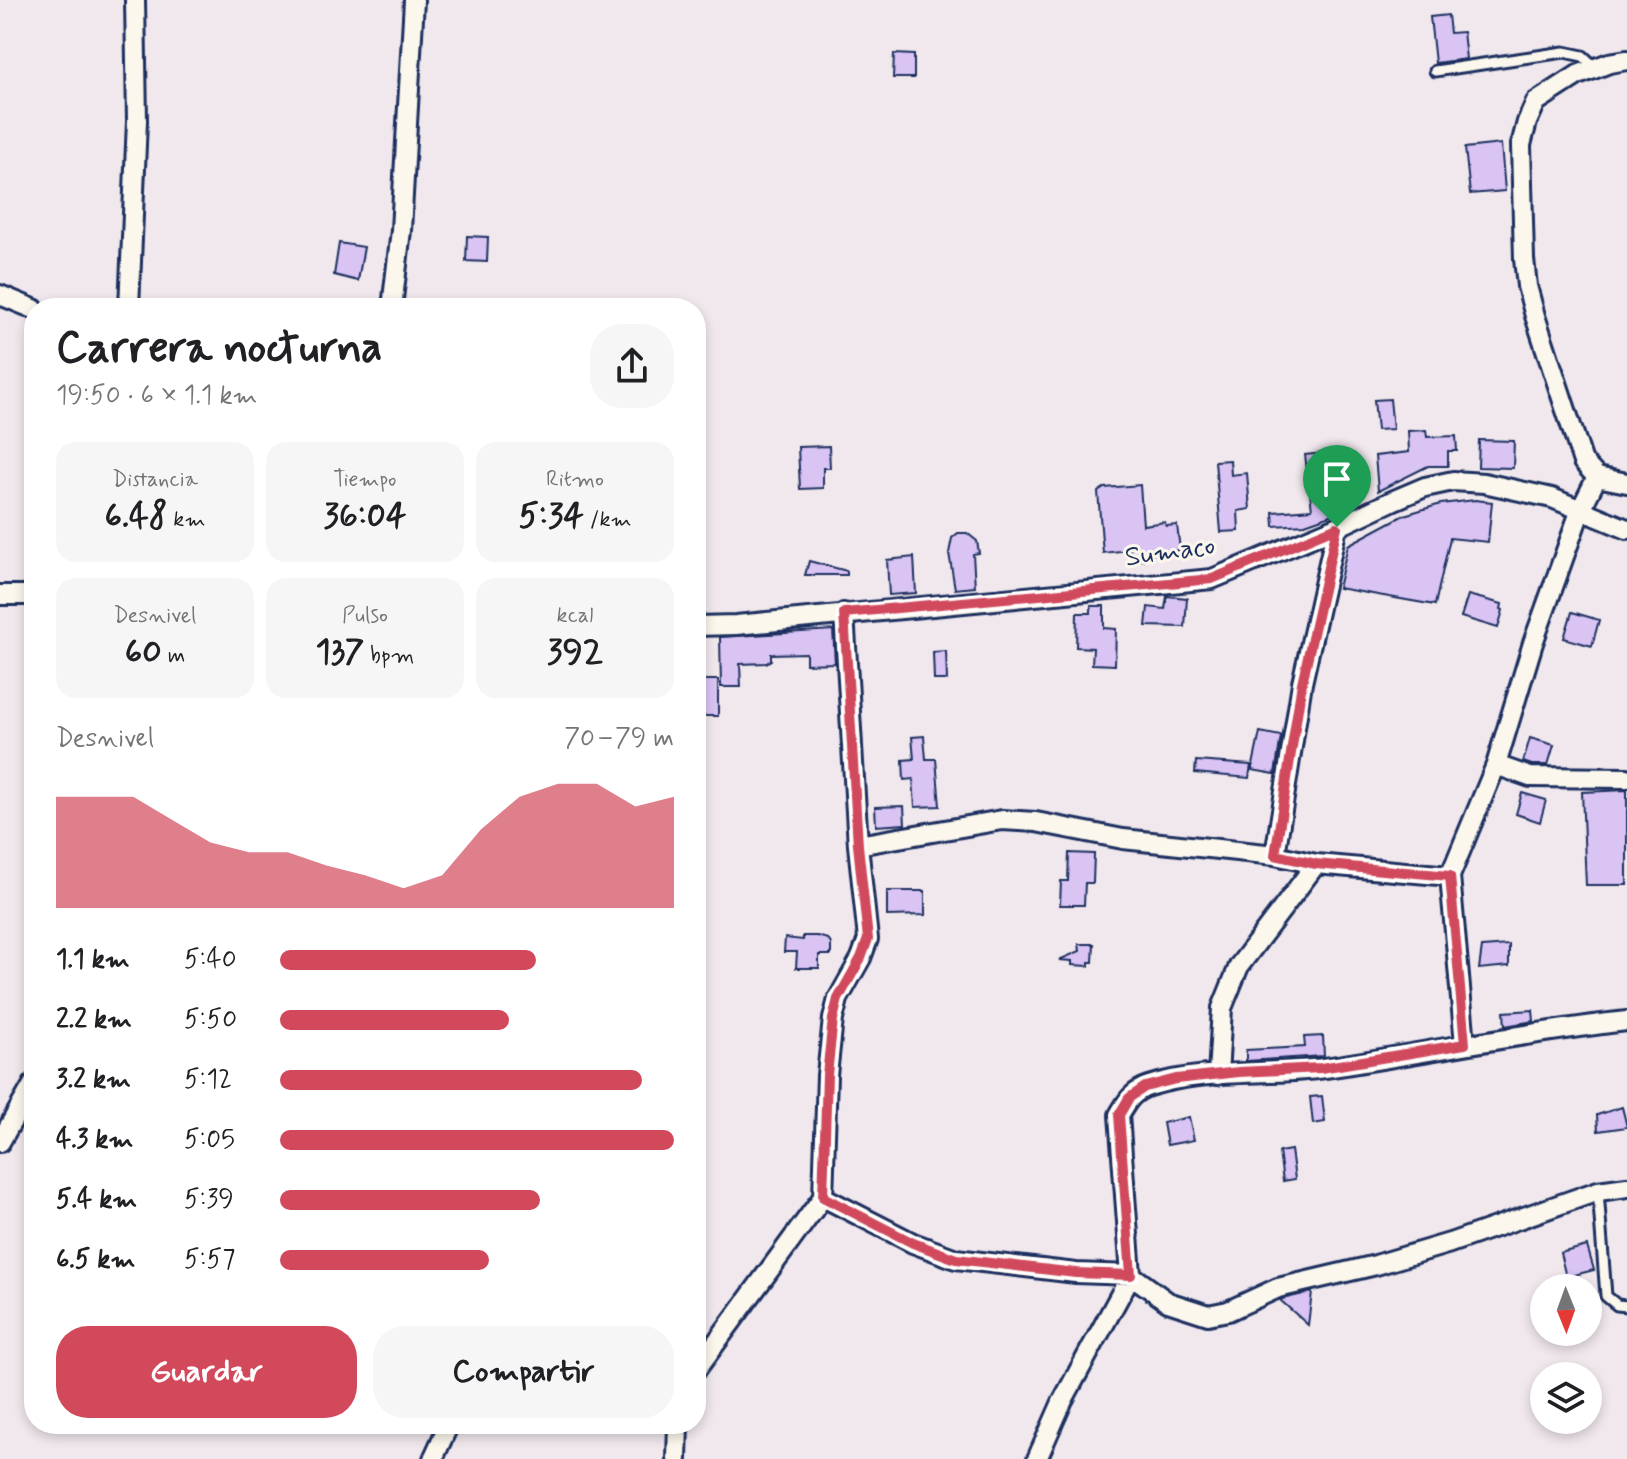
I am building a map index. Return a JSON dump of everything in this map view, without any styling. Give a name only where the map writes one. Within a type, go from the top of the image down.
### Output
[{"type":"street","points":[[129,298],[137,121],[135,0]]},
{"type":"street","points":[[393,298],[401,230],[415,1]]},
{"type":"street","points":[[1627,60],[1578,75],[1536,102],[1521,145],[1524,259],[1535,316],[1583,462],[1597,477],[1627,483]]},
{"type":"street","points":[[0,295],[24,305]]},
{"type":"street","points":[[1465,1044],[1450,876],[1496,765],[1533,643],[1581,509],[1597,477]]},
{"type":"street","name":"Sumaco","points":[[706,626],[1212,579],[1425,487],[1453,481],[1514,488],[1552,498],[1627,529]]},
{"type":"street","points":[[1275,855],[1302,683],[1337,527]]},
{"type":"street","points":[[0,595],[24,595]]},
{"type":"street","points":[[706,1356],[823,1197],[827,1075],[833,1019],[838,999],[868,939],[858,845],[844,613]]},
{"type":"street","points":[[1496,765],[1530,777],[1627,778]]},
{"type":"street","points":[[858,845],[1002,820],[1036,822],[1123,839],[1275,855],[1316,864],[1450,876]]},
{"type":"street","points":[[1218,1075],[1222,1008],[1239,966],[1316,864]]},
{"type":"street","points":[[1037,1459],[1063,1400],[1131,1275],[1119,1115],[1129,1098],[1145,1087],[1176,1079],[1321,1068],[1627,1021]]},
{"type":"street","points":[[0,1142],[7,1117],[24,1096]]},
{"type":"street","points":[[823,1197],[913,1243],[956,1259],[1076,1273],[1131,1275],[1168,1302],[1195,1312],[1219,1314],[1278,1288],[1376,1265],[1450,1243],[1598,1191],[1627,1187]]},
{"type":"street","points":[[433,1459],[444,1434]]},
{"type":"street","points":[[677,1459],[678,1434]]},
{"type":"lane","points":[[1435,71],[1564,52],[1583,56],[1596,68]]},
{"type":"lane","points":[[1598,1191],[1606,1296],[1617,1305],[1627,1306]]},
{"type":"building","points":[[1448,15],[1450,33],[1463,32],[1466,59],[1435,63],[1430,17]]},
{"type":"building","points":[[894,54],[914,55],[914,78],[893,78]]},
{"type":"building","points":[[1501,144],[1505,191],[1470,194],[1465,148]]},
{"type":"building","points":[[467,236],[488,237],[487,262],[466,261]]},
{"type":"building","points":[[339,243],[364,247],[358,281],[334,275]]},
{"type":"building","points":[[1390,399],[1393,429],[1377,430],[1374,400]]},
{"type":"building","points":[[1426,430],[1427,437],[1456,436],[1457,451],[1448,451],[1448,466],[1428,466],[1378,491],[1375,456],[1409,452],[1408,431]]},
{"type":"building","points":[[1479,440],[1514,441],[1513,468],[1478,467]]},
{"type":"building","points":[[829,446],[830,468],[823,468],[823,488],[800,489],[798,447]]},
{"type":"building","points":[[1345,451],[1346,464],[1326,466],[1331,507],[1341,506],[1342,511],[1305,524],[1274,526],[1273,512],[1312,509],[1305,455]]},
{"type":"building","points":[[1230,460],[1231,475],[1247,473],[1250,509],[1238,511],[1239,531],[1221,532],[1215,461]]},
{"type":"building","points":[[1140,485],[1143,525],[1165,522],[1166,526],[1177,525],[1180,550],[1143,555],[1143,560],[1129,560],[1130,550],[1103,553],[1098,492],[1104,488]]},
{"type":"building","points":[[1475,500],[1492,502],[1488,542],[1450,538],[1435,605],[1338,588],[1348,545],[1404,515],[1441,504]]},
{"type":"building","points":[[958,533],[967,533],[977,541],[979,553],[973,554],[975,587],[955,589],[949,553],[952,538]]},
{"type":"building","points":[[914,557],[916,593],[889,595],[887,560]]},
{"type":"building","points":[[809,561],[847,571],[847,575],[805,575]]},
{"type":"building","points":[[1468,595],[1502,604],[1498,628],[1461,617]]},
{"type":"building","points":[[1167,596],[1187,598],[1185,627],[1146,626],[1148,607],[1165,609]]},
{"type":"building","points":[[1091,606],[1104,606],[1104,628],[1116,629],[1115,665],[1092,664],[1093,648],[1076,647],[1077,613],[1091,613]]},
{"type":"building","points":[[1572,612],[1599,620],[1592,646],[1564,638]]},
{"type":"building","points":[[833,630],[835,663],[806,664],[806,653],[771,654],[771,660],[766,663],[740,664],[741,687],[721,687],[720,637]]},
{"type":"building","points":[[946,651],[947,680],[934,680],[933,652]]},
{"type":"building","points":[[706,680],[718,680],[718,716],[706,716]]},
{"type":"building","points":[[1260,732],[1281,736],[1275,774],[1252,770]]},
{"type":"building","points":[[924,736],[926,759],[936,759],[940,806],[915,807],[913,779],[904,780],[903,760],[914,759],[912,737]]},
{"type":"building","points":[[1530,738],[1554,745],[1548,765],[1523,762]]},
{"type":"building","points":[[1196,761],[1251,765],[1249,778],[1195,773]]},
{"type":"building","points":[[1627,790],[1627,885],[1586,885],[1582,792]]},
{"type":"building","points":[[1522,793],[1546,800],[1540,822],[1516,814]]},
{"type":"building","points":[[904,806],[905,824],[876,826],[875,807]]},
{"type":"building","points":[[1069,853],[1094,854],[1093,883],[1085,883],[1084,905],[1060,905],[1061,881],[1068,881]]},
{"type":"building","points":[[887,891],[925,891],[925,915],[887,916]]},
{"type":"building","points":[[803,936],[828,939],[831,944],[831,955],[819,955],[819,968],[796,968],[797,952],[784,952],[785,938],[803,940]]},
{"type":"building","points":[[1079,944],[1094,944],[1093,962],[1089,962],[1089,966],[1059,960],[1080,951]]},
{"type":"building","points":[[1509,945],[1509,966],[1479,969],[1482,947]]},
{"type":"building","points":[[1533,1010],[1534,1021],[1505,1026],[1504,1012]]},
{"type":"building","points":[[1323,1036],[1324,1056],[1246,1061],[1246,1050],[1305,1047],[1304,1037]]},
{"type":"building","points":[[1322,1096],[1325,1122],[1313,1124],[1310,1097]]},
{"type":"building","points":[[1622,1107],[1627,1127],[1598,1131],[1597,1115]]},
{"type":"building","points":[[1189,1117],[1194,1140],[1167,1145],[1163,1123]]},
{"type":"building","points":[[1291,1150],[1295,1179],[1283,1181],[1279,1152]]},
{"type":"building","points":[[1587,1246],[1594,1270],[1565,1274],[1560,1253]]},
{"type":"building","points":[[1312,1292],[1308,1325],[1280,1300]]},
{"type":"route","points":[[1337,527],[1302,683],[1275,855],[1316,864],[1450,876],[1465,1044],[1321,1068],[1176,1079],[1145,1087],[1129,1098],[1119,1115],[1131,1275],[1076,1273],[956,1259],[913,1243],[823,1197],[827,1075],[833,1019],[838,999],[868,939],[858,845],[844,613],[1212,579],[1337,527]]}]
